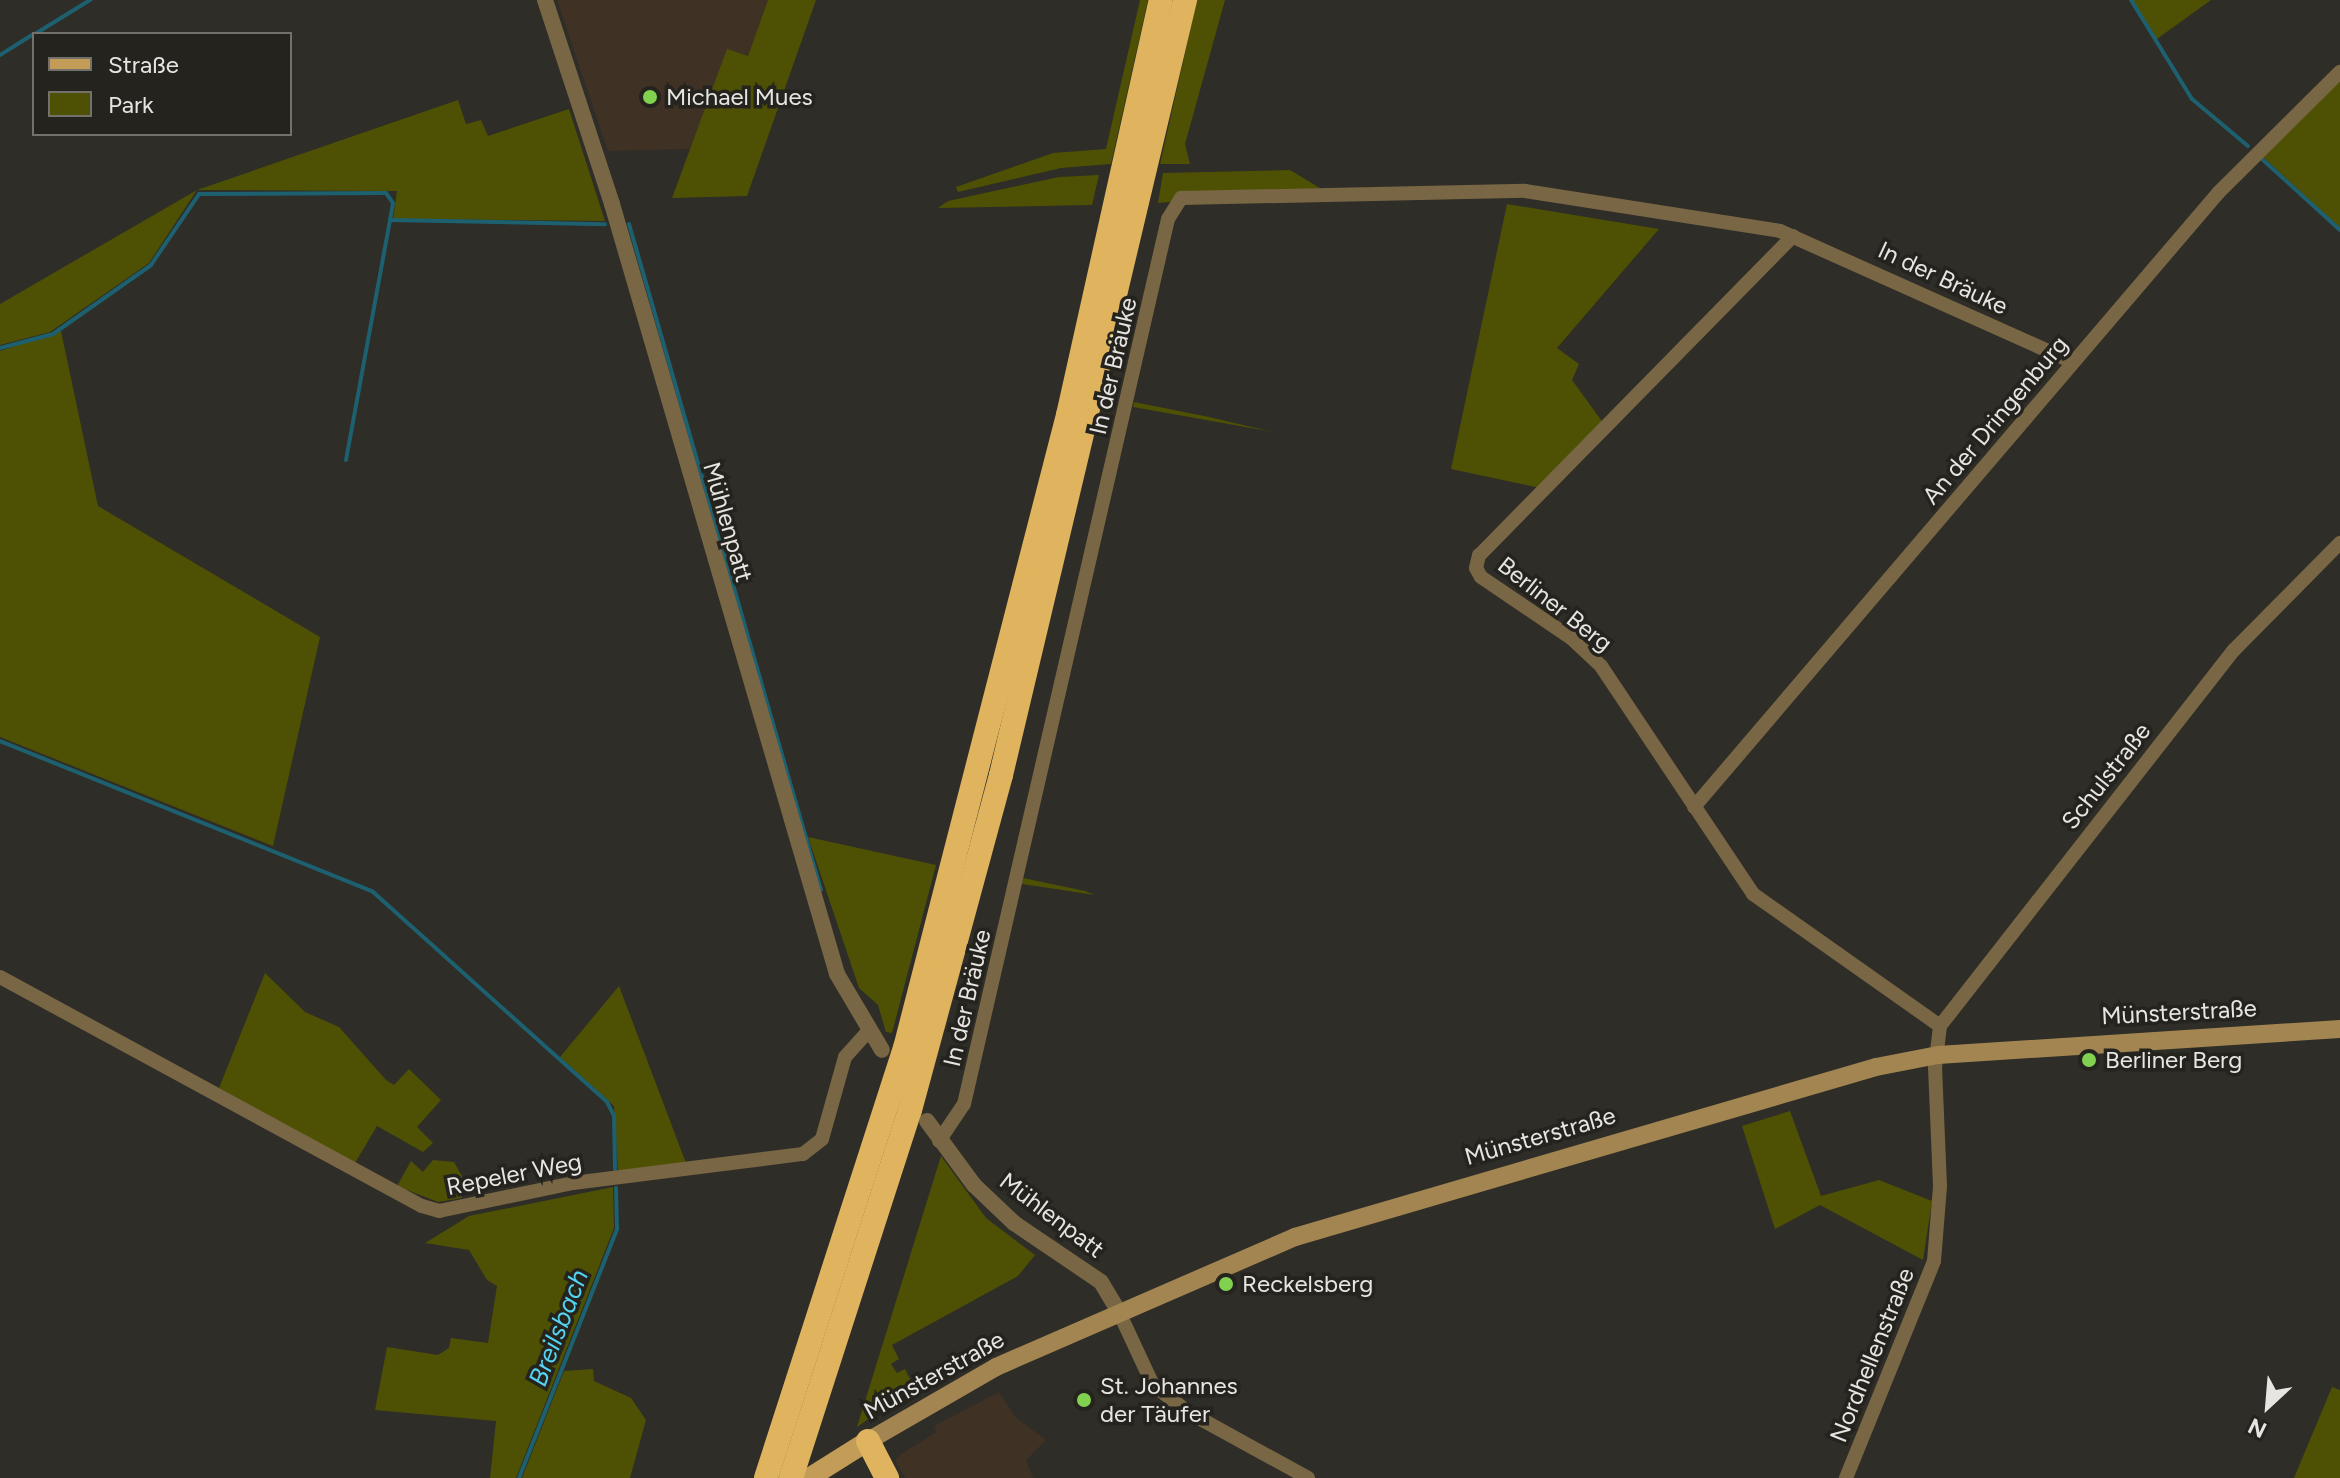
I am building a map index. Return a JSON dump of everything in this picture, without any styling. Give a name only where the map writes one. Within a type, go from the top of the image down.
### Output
[{"type":"highway","points":[[769,1469],[905,1048],[991,725],[1068,415],[1161,0]]},
{"type":"highway","points":[[791,1478],[910,1110],[997,790],[1185,0]]},
{"type":"highway","points":[[861,1446],[870,1478]]},
{"type":"highway","points":[[861,1446],[887,1478]]},
{"type":"main road","name":"Münsterstraße","points":[[809,1478],[996,1367],[1118,1310],[1295,1237],[1876,1067],[1938,1055],[2340,1029]]},
{"type":"street","name":"Mühlenpatt","points":[[545,0],[612,204],[837,974],[882,1050]]},
{"type":"street","name":"An der Dringenburg","points":[[1694,807],[2265,142],[2340,72]]},
{"type":"street","name":"In der Bräuke","points":[[939,1141],[964,1104],[1174,205],[1189,195],[1525,191],[1793,236],[2073,362]]},
{"type":"street","name":"Berliner Berg","points":[[1793,236],[1479,555],[1476,568],[1481,577],[1571,638],[1601,666],[1753,894],[1940,1026]]},
{"type":"street","name":"Schulstraße","points":[[1940,1026],[2234,650],[2340,543]]},
{"type":"street","name":"Repeler Weg","points":[[0,977],[422,1206],[439,1211],[573,1183],[803,1154],[822,1139],[845,1057],[869,1030]]},
{"type":"street","points":[[1938,1055],[1940,1026]]},
{"type":"street","name":"Nordhellenstraße","points":[[1846,1478],[1934,1261],[1940,1186],[1938,1055]]},
{"type":"street","name":"Mühlenpatt","points":[[927,1121],[974,1185],[1014,1223],[1101,1282],[1118,1310]]},
{"type":"street","points":[[1118,1310],[1153,1385],[1188,1412],[1308,1478]]},
{"type":"shaded area","name":"Michael Mues","points":[[557,0],[768,0],[748,56],[727,50],[697,138],[689,149],[608,151]]},
{"type":"shaded area","points":[[999,1392],[1015,1417],[1046,1440],[1026,1460],[1033,1478],[905,1478],[895,1461],[901,1454],[937,1432],[934,1426]]},
{"type":"green space","points":[[768,0],[816,0],[747,196],[672,198],[727,49],[748,56]]},
{"type":"green space","points":[[1140,0],[1148,0],[1111,164],[1061,168],[958,192],[956,187],[1053,153],[1106,149]]},
{"type":"green space","points":[[1197,0],[1225,0],[1185,144],[1190,164],[1160,164]]},
{"type":"green space","points":[[2132,0],[2211,0],[2157,39]]},
{"type":"green space","points":[[2340,81],[2340,228],[2262,156]]},
{"type":"green space","points":[[458,100],[466,124],[481,120],[488,136],[569,109],[605,221],[393,219],[397,191],[197,190]]},
{"type":"green space","points":[[1290,170],[1320,188],[1158,203],[1163,173]]},
{"type":"green space","points":[[1099,175],[1092,205],[938,208],[948,201],[1059,177]]},
{"type":"green space","points":[[197,190],[149,263],[50,332],[0,345],[0,304]]},
{"type":"green space","points":[[1507,204],[1659,229],[1557,348],[1579,364],[1572,380],[1604,424],[1540,488],[1451,469]]},
{"type":"green space","points":[[61,331],[98,506],[320,637],[273,846],[0,737],[0,351]]},
{"type":"green space","points":[[1134,402],[1209,417],[1273,432],[1133,407]]},
{"type":"green space","points":[[808,837],[936,865],[892,1033],[886,1032],[878,1005],[859,988]]},
{"type":"green space","points":[[1023,878],[1085,891],[1095,895],[1022,884]]},
{"type":"green space","points":[[265,973],[305,1012],[339,1027],[386,1080],[394,1085],[409,1069],[441,1100],[417,1127],[433,1143],[423,1152],[377,1126],[355,1163],[219,1088]]},
{"type":"green space","points":[[619,986],[686,1163],[618,1172],[614,1106],[560,1057]]},
{"type":"green space","points":[[1790,1111],[1821,1196],[1879,1180],[1932,1201],[1923,1260],[1820,1205],[1775,1229],[1742,1126]]},
{"type":"green space","points":[[941,1156],[986,1218],[1035,1255],[1018,1276],[892,1345],[899,1359],[891,1364],[897,1373],[905,1369],[914,1387],[857,1427]]},
{"type":"green space","points":[[433,1160],[454,1162],[462,1176],[462,1198],[438,1202],[397,1186],[411,1161],[423,1172]]},
{"type":"green space","points":[[613,1187],[614,1228],[516,1478],[490,1478],[496,1421],[375,1410],[387,1347],[438,1355],[449,1348],[451,1338],[488,1343],[497,1286],[487,1280],[469,1250],[425,1243],[469,1216]]},
{"type":"green space","points":[[593,1369],[594,1381],[631,1398],[646,1420],[630,1478],[522,1478],[564,1371]]},
{"type":"green space","points":[[2332,1387],[2340,1390],[2340,1478],[2294,1478]]},
{"type":"waterway","points":[[38,32],[90,0]]},
{"type":"waterway","points":[[2131,0],[2192,99],[2248,146]]},
{"type":"waterway","points":[[0,55],[32,35]]},
{"type":"waterway","points":[[2262,159],[2340,230]]},
{"type":"waterway","points":[[0,348],[53,334],[151,265],[199,194],[386,193],[393,203],[390,220],[605,224]]},
{"type":"waterway","points":[[346,460],[390,220]]},
{"type":"waterway","points":[[629,224],[821,890]]},
{"type":"waterway","points":[[0,741],[372,891],[607,1102],[614,1116],[615,1169]]},
{"type":"waterway","name":"Breilsbach","points":[[519,1478],[617,1229],[616,1188]]},
{"type":"place","name":"Michael Mues","points":[[650,97]]},
{"type":"place","name":"Berliner Berg","points":[[2089,1060]]},
{"type":"place","name":"Reckelsberg","points":[[1226,1284]]},
{"type":"place","name":"St. Johannes der Täufer","points":[[1084,1400]]}]
